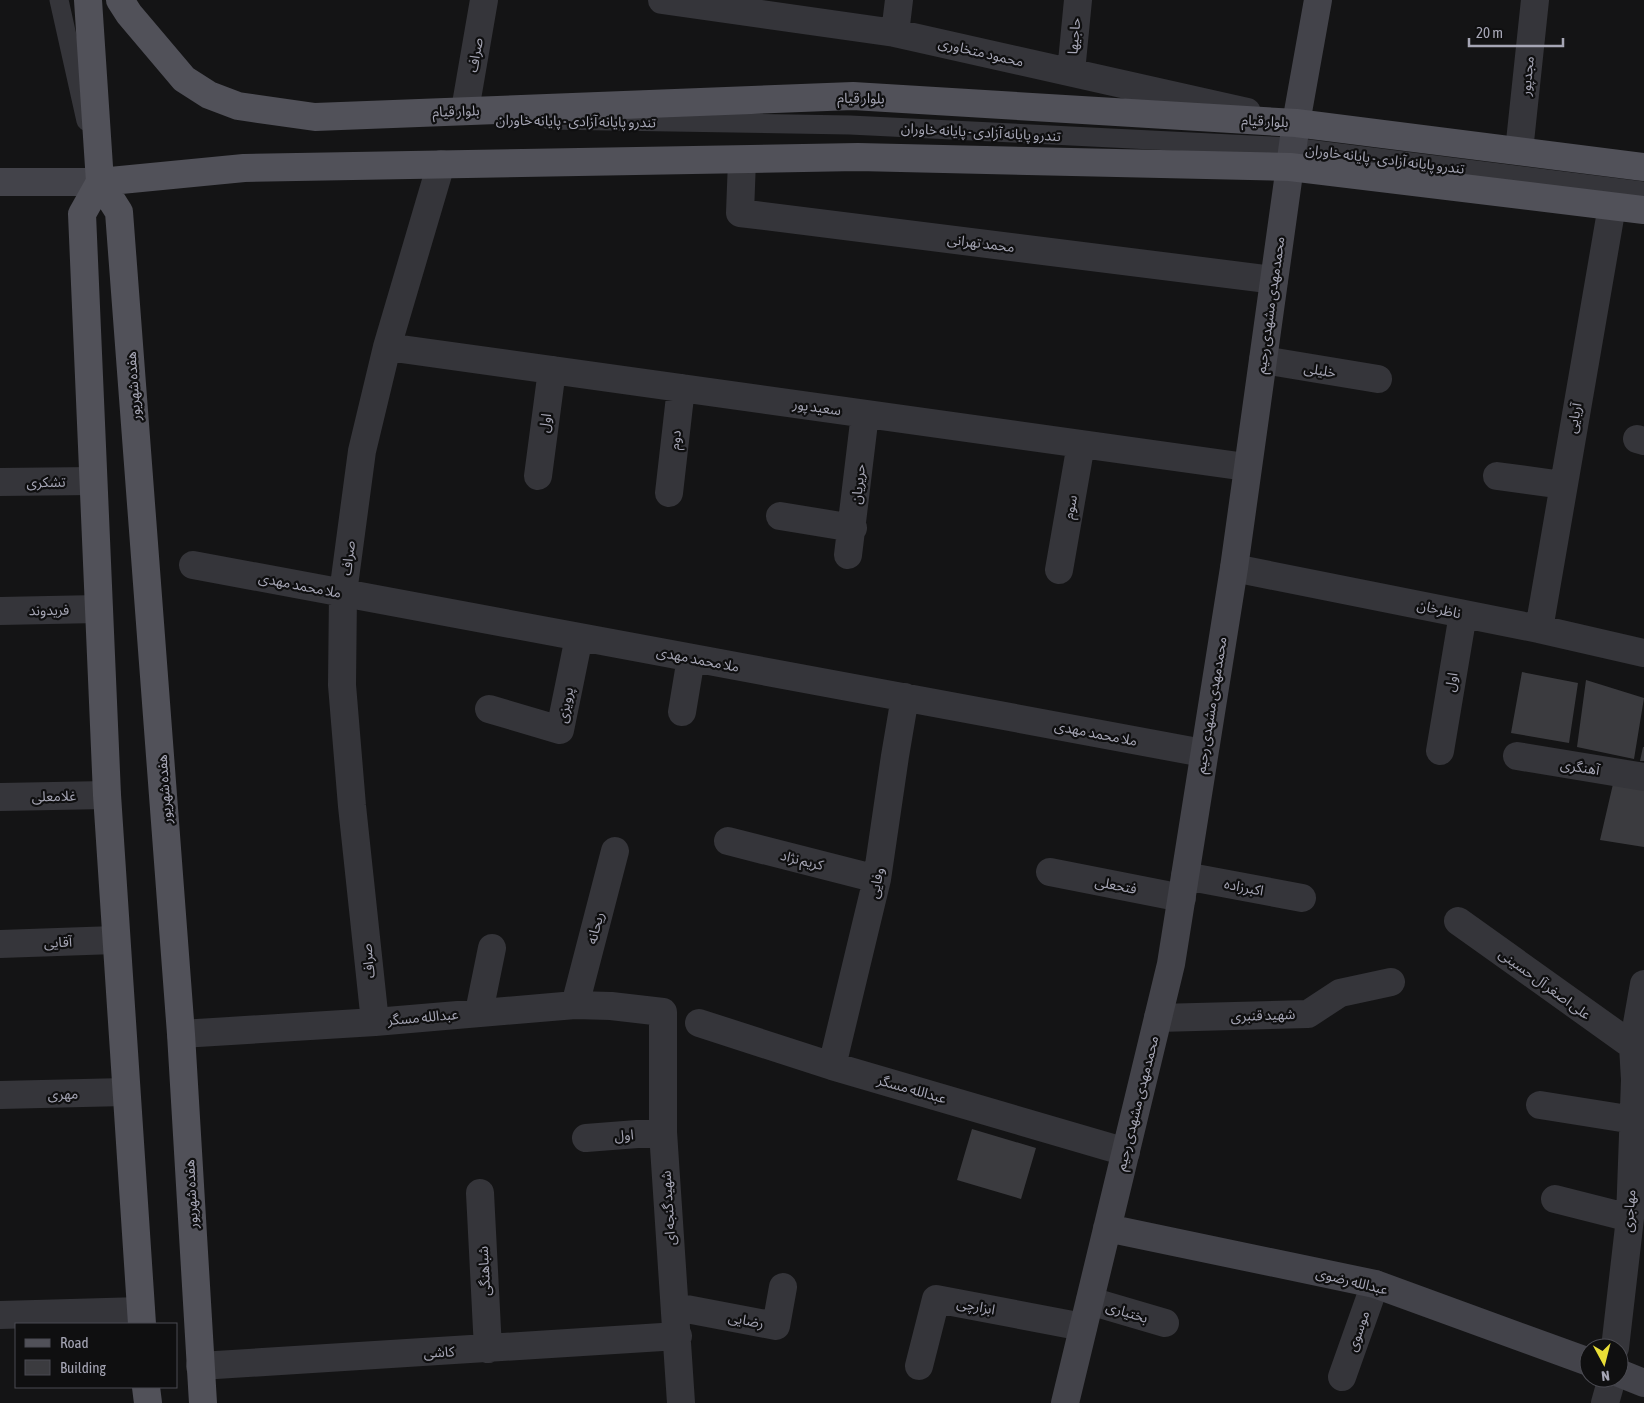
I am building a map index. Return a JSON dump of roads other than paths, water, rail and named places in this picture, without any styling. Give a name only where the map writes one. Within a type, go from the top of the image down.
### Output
[{"type":"main road","name":"هفده شهریور","points":[[88,0],[100,182],[119,212],[182,1034],[203,1403]]},
{"type":"main road","name":"بلوار قیام","points":[[120,0],[129,14],[184,79],[209,95],[238,106],[315,116],[853,96],[1293,146],[1612,206],[1644,210]]},
{"type":"main road","name":"محمدمهدی مشهدی رحیم","points":[[1065,1403],[1171,964],[1203,753],[1234,568],[1246,467],[1293,146],[1318,0]]},
{"type":"main road","name":"بلوار قیام","points":[[100,182],[244,168],[742,160],[1293,146],[1519,151],[1644,167]]},
{"type":"main road","points":[[0,182],[100,182],[82,214],[107,795],[125,1092],[142,1318]]},
{"type":"main road","name":"عبدالله رضوی","points":[[1107,1228],[1375,1284],[1579,1358]]},
{"type":"main road","points":[[1629,1377],[1644,1383]]},
{"type":"main road","points":[[146,1388],[148,1403]]},
{"type":"street","name":"صراف","points":[[465,110],[484,0]]},
{"type":"street","name":"محمود متخاوری","points":[[662,0],[895,33],[1071,72],[1293,146]]},
{"type":"street","points":[[895,33],[900,0]]},
{"type":"street","name":"حاجیها","points":[[1071,72],[1078,0]]},
{"type":"street","name":"مجدپور","points":[[1519,151],[1535,0]]},
{"type":"street","name":"محمد تهرانی","points":[[742,160],[740,212],[1274,280]]},
{"type":"street","name":"صراف","points":[[374,1022],[342,685],[343,593],[362,451],[387,347],[441,164]]},
{"type":"street","name":"آریایی","points":[[1539,629],[1612,206]]},
{"type":"street","name":"سعید پور","points":[[387,347],[1246,467]]},
{"type":"street","name":"خلیلی","points":[[1262,360],[1378,379]]},
{"type":"street","name":"اول","points":[[538,476],[552,370]]},
{"type":"street","name":"دوم","points":[[669,493],[681,388]]},
{"type":"street","name":"حریریان","points":[[848,555],[853,528],[865,414]]},
{"type":"street","name":"سوم","points":[[1059,570],[1081,444]]},
{"type":"street","points":[[1497,476],[1563,485]]},
{"type":"street","name":"تشکری","points":[[0,482],[93,481]]},
{"type":"street","points":[[780,516],[853,528]]},
{"type":"street","name":"ملا محمد مهدی","points":[[193,565],[1203,753]]},
{"type":"street","name":"ناظرخان","points":[[1234,568],[1539,629],[1644,653]]},
{"type":"street","name":"فریدوند","points":[[0,611],[98,609]]},
{"type":"street","name":"اول","points":[[1440,750],[1463,614]]},
{"type":"street","name":"پرویزی","points":[[489,709],[560,730],[579,637]]},
{"type":"street","points":[[682,712],[691,658]]},
{"type":"street","name":"وفایی","points":[[832,1066],[877,879],[894,756],[905,698]]},
{"type":"street","name":"آهنگری","points":[[1517,756],[1644,777]]},
{"type":"street","name":"غلامعلی","points":[[0,797],[107,795]]},
{"type":"street","name":"کریم نژاد","points":[[728,841],[877,879]]},
{"type":"street","name":"ریحانه","points":[[575,1006],[615,851]]},
{"type":"street","name":"فتحعلی","points":[[1050,872],[1184,887]]},
{"type":"street","name":"اکبرزاده","points":[[1184,887],[1302,898]]},
{"type":"street","name":"علی اصغر آل حسینی","points":[[1458,921],[1632,1046]]},
{"type":"street","name":"آقایی","points":[[0,944],[115,940]]},
{"type":"street","points":[[479,1012],[492,948]]},
{"type":"street","name":"شهید قنبری","points":[[1158,1018],[1308,1014],[1340,993],[1391,982]]},
{"type":"street","name":"مهاجری","points":[[1616,1338],[1630,1218],[1634,1120],[1639,1081],[1632,1046],[1644,984]]},
{"type":"street","name":"عبدالله مسگر","points":[[182,1034],[374,1022],[479,1012],[575,1006],[611,1006],[663,1012]]},
{"type":"street","name":"شهید گنجه ای","points":[[663,1012],[663,1132],[681,1403]]},
{"type":"street","name":"عبدالله مسگر","points":[[699,1024],[832,1066],[1126,1152]]},
{"type":"street","name":"مهری","points":[[0,1095],[125,1092]]},
{"type":"street","points":[[1540,1105],[1634,1120]]},
{"type":"street","name":"اول","points":[[586,1138],[663,1132]]},
{"type":"street","name":"شباهنگی","points":[[480,1193],[488,1349]]},
{"type":"street","points":[[1555,1199],[1630,1218]]},
{"type":"street","name":"موسوی","points":[[1342,1378],[1375,1284]]},
{"type":"street","name":"رضایی","points":[[676,1307],[776,1326],[783,1287]]},
{"type":"street","name":"ابزارچی","points":[[920,1366],[936,1299],[1083,1327]]},
{"type":"street","name":"بختیاری","points":[[1090,1301],[1165,1323]]},
{"type":"street","points":[[0,1315],[142,1318]]},
{"type":"street","name":"کاشی","points":[[200,1366],[678,1336]]},
{"type":"street","points":[[1605,1403],[1609,1388]]},
{"type":"lane","points":[[59,0],[100,182]]},
{"type":"lane","name":"تندرو پایانه آزادی - پایانه خاوران","points":[[315,116],[850,125],[1293,146],[1644,191]]}]
